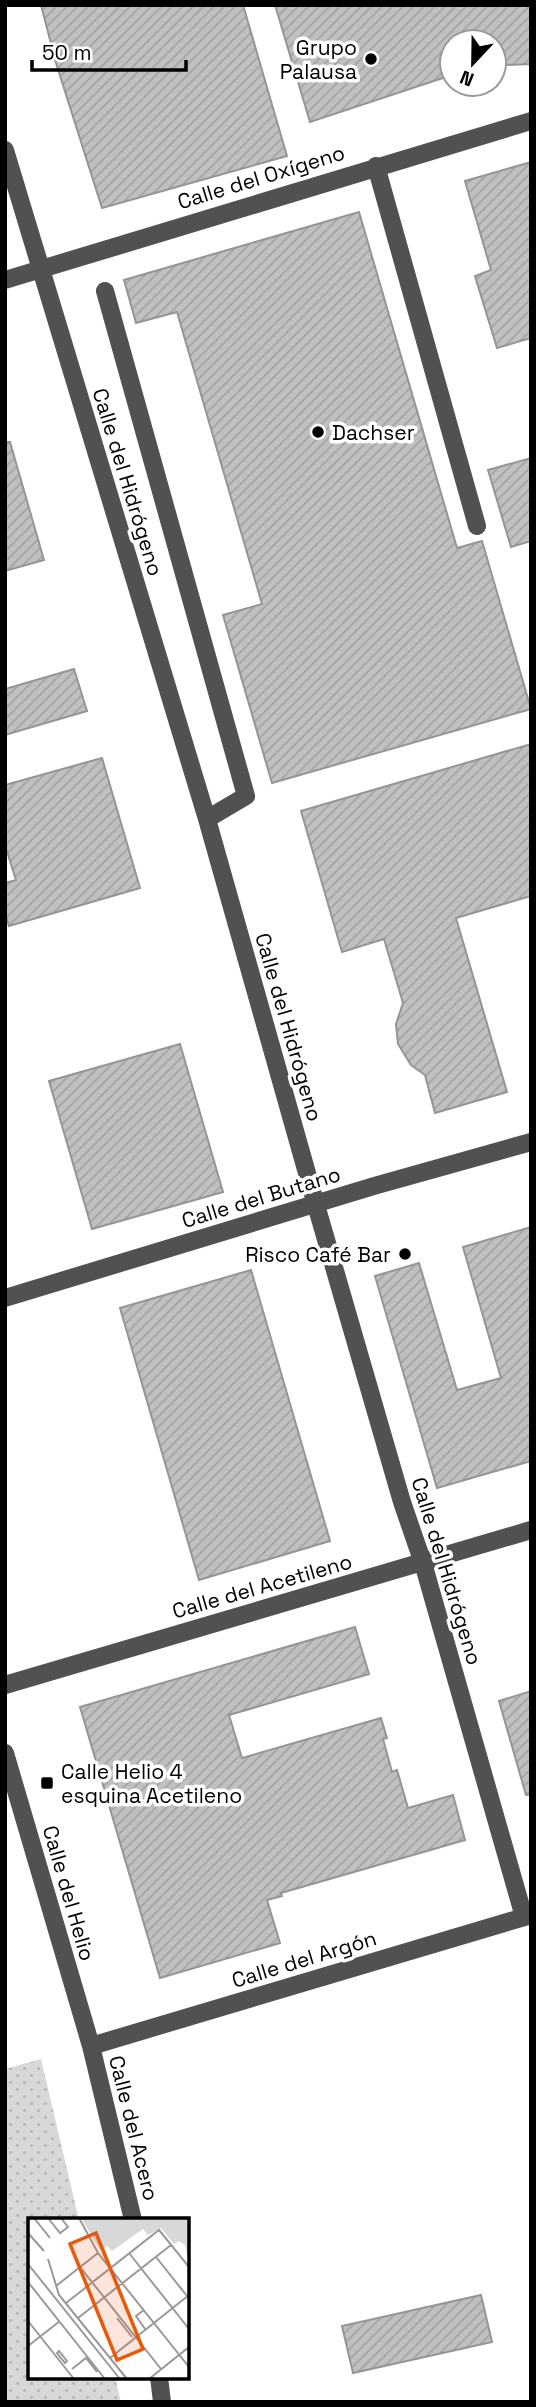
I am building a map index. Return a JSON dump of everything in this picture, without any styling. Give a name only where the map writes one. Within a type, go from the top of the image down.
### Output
[{"type":"street","name":"Calle del Oxígeno","points":[[5,280],[531,121]]},
{"type":"street","name":"Calle del Hidrógeno","points":[[5,150],[207,819],[402,1502],[423,1563],[527,1916]]},
{"type":"street","points":[[376,166],[477,526]]},
{"type":"street","points":[[105,291],[246,796],[207,819]]},
{"type":"street","name":"Calle del Butano","points":[[5,1298],[531,1142]]},
{"type":"street","name":"Calle del Acetileno","points":[[5,1685],[531,1530]]},
{"type":"street","name":"Calle del Helio","points":[[5,1753],[91,2046]]},
{"type":"street","name":"Calle del Argón","points":[[91,2046],[527,1916]]},
{"type":"street","name":"Calle del Acero","points":[[91,2046],[133,2218]]},
{"type":"street","points":[[159,2379],[162,2402]]},
{"type":"shaded area","points":[[41,2059],[79,2218],[28,2218],[28,2379],[115,2379],[121,2402],[5,2402],[5,2069]]},
{"type":"building","points":[[41,5],[243,5],[287,156],[102,208],[56,63]]},
{"type":"building","name":"Grupo Palausa","points":[[275,5],[531,5],[531,64],[508,65],[508,28],[438,28],[438,80],[310,122]]},
{"type":"building","points":[[531,162],[531,338],[497,348],[475,276],[491,270],[465,181]]},
{"type":"building","name":"Dachser","points":[[359,212],[457,548],[482,541],[531,709],[272,783],[223,615],[262,604],[177,312],[136,323],[124,280]]},
{"type":"building","points":[[5,442],[10,442],[44,560],[5,571]]},
{"type":"building","points":[[531,458],[531,541],[511,547],[488,470]]},
{"type":"building","points":[[74,669],[87,711],[5,735],[5,689]]},
{"type":"building","points":[[531,744],[531,896],[456,918],[507,1092],[435,1113],[425,1075],[411,1065],[398,1044],[396,1024],[403,1003],[384,939],[342,952],[301,811]]},
{"type":"building","points":[[102,758],[140,888],[9,926],[5,914],[5,883],[16,880],[5,845],[5,785]]},
{"type":"building","points":[[180,1044],[223,1192],[92,1229],[49,1081]]},
{"type":"building","points":[[531,1227],[531,1461],[437,1488],[375,1276],[419,1263],[457,1390],[501,1378],[463,1247]]},
{"type":"building","points":[[251,1270],[330,1541],[199,1580],[120,1308]]},
{"type":"building","points":[[355,1627],[369,1674],[229,1715],[242,1758],[381,1718],[387,1738],[383,1739],[392,1772],[397,1770],[408,1808],[453,1795],[465,1840],[281,1893],[282,1896],[267,1900],[280,1943],[160,1978],[80,1707]]},
{"type":"building","points":[[531,1691],[531,1794],[526,1795],[499,1701]]},
{"type":"building","points":[[481,2295],[492,2342],[353,2373],[342,2326]]},
{"type":"place","name":"Grupo Palausa","points":[[371,59]]},
{"type":"place","name":"Dachser","points":[[318,432]]},
{"type":"place","name":"Risco Café Bar","points":[[405,1254]]},
{"type":"place","name":"Calle Helio 4 esquina Acetileno","points":[[47,1783]]}]
